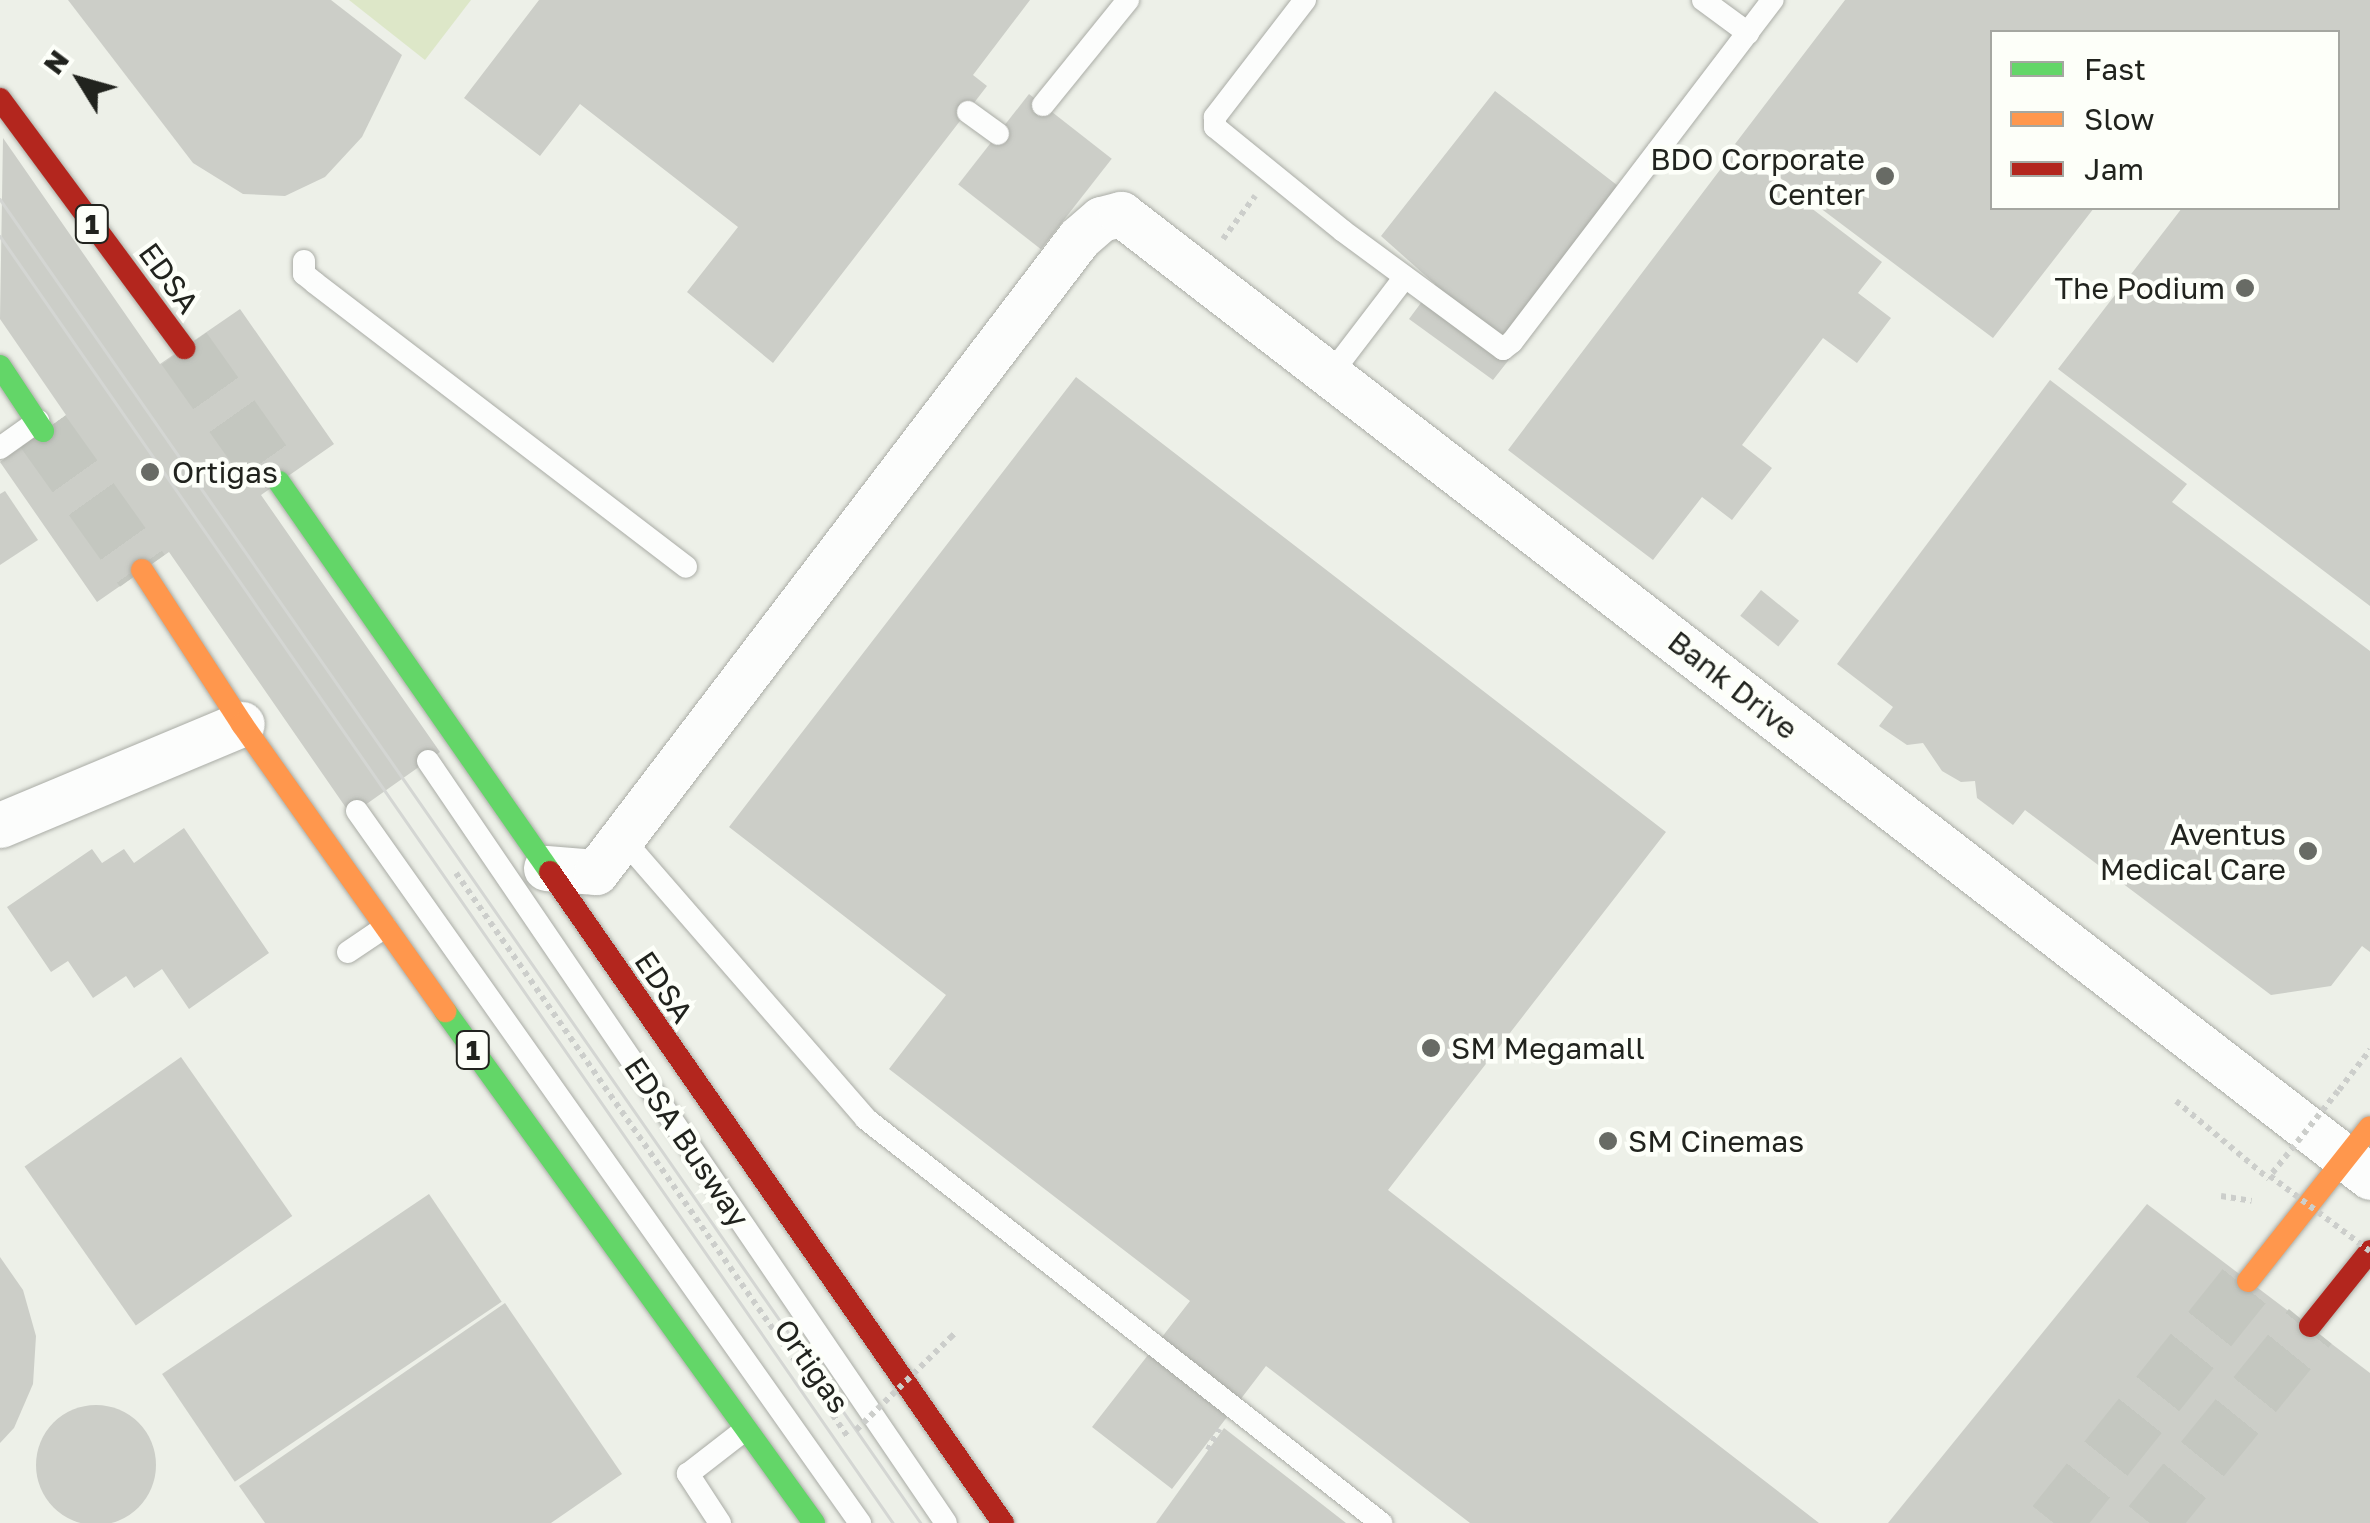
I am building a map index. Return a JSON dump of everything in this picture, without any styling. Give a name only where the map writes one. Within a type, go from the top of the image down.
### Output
[{"type":"main road","name":"EDSA","points":[[0,100],[184,348]]},
{"type":"main road","points":[[0,366],[41,426]]},
{"type":"main road","name":"EDSA","points":[[279,482],[1003,1523]]},
{"type":"main road","name":"1","points":[[142,570],[242,724],[385,927],[814,1523]]},
{"type":"main road","points":[[2248,1281],[2362,1154]]},
{"type":"main road","points":[[2310,1326],[2370,1251]]},
{"type":"street","name":"Bank Drive","points":[[622,838],[1079,238],[1101,219],[1121,214],[2362,1154]]},
{"type":"street","points":[[0,825],[242,724]]},
{"type":"street","points":[[546,868],[596,872],[622,838]]},
{"type":"lane","points":[[1044,104],[1128,0]]},
{"type":"lane","points":[[1305,0],[1215,117],[1215,128],[1404,278],[1503,349],[1773,0]]},
{"type":"lane","points":[[1703,0],[1748,33]]},
{"type":"lane","points":[[968,112],[998,134]]},
{"type":"lane","points":[[304,261],[304,274],[315,284],[686,567]]},
{"type":"lane","points":[[1330,374],[1404,278]]},
{"type":"lane","points":[[0,448],[41,426]]},
{"type":"lane","name":"EDSA Busway","points":[[428,761],[864,1422],[946,1523]]},
{"type":"lane","points":[[356,811],[860,1523]]},
{"type":"lane","points":[[622,838],[866,1119],[1382,1523]]},
{"type":"lane","points":[[348,952],[385,927]]},
{"type":"lane","points":[[720,1523],[688,1474],[746,1429]]},
{"type":"path","points":[[1222,239],[1272,176]]},
{"type":"path","points":[[441,883],[469,864]]},
{"type":"path","points":[[456,873],[847,1438]]},
{"type":"path","points":[[524,950],[506,962],[662,1188]]},
{"type":"path","points":[[2270,1176],[2370,1050]]},
{"type":"path","points":[[2325,1088],[2338,1091]]},
{"type":"path","points":[[2176,1101],[2370,1251]]},
{"type":"path","points":[[2220,1196],[2251,1203]]},
{"type":"path","name":"Ortigas","points":[[839,1445],[952,1336]]},
{"type":"path","name":"Ortigas","points":[[845,1414],[864,1422]]},
{"type":"green space","points":[[349,0],[471,0],[425,60]]},
{"type":"building","points":[[68,0],[331,0],[402,55],[362,137],[325,177],[285,196],[243,194],[193,163]]},
{"type":"building","points":[[539,0],[1030,0],[973,75],[987,86],[773,363],[687,292],[738,227],[580,104],[540,156],[464,98]]},
{"type":"building","points":[[1845,0],[2370,0],[2370,606],[2058,369],[2180,210],[2340,210],[2340,30],[1990,30],[1990,210],[2092,210],[1993,338],[1735,144]]},
{"type":"building","points":[[1495,91],[1635,199],[1493,380],[1409,319],[1435,284],[1381,236]]},
{"type":"building","points":[[1029,94],[1112,159],[1041,249],[958,185]]},
{"type":"building","name":"Ortigas","points":[[3,138],[160,364],[240,309],[334,444],[261,495],[440,752],[351,815],[169,552],[97,602],[0,462],[66,415],[0,319]]},
{"type":"building","points":[[1735,150],[1882,262],[1858,293],[1891,318],[1857,363],[1823,338],[1742,445],[1772,468],[1732,520],[1702,497],[1653,560],[1508,450]]},
{"type":"building","points":[[1076,377],[1666,832],[1388,1190],[1819,1523],[1470,1523],[1266,1366],[1172,1489],[1092,1427],[1190,1301],[889,1069],[946,995],[729,827]]},
{"type":"building","points":[[2050,380],[2187,484],[2172,502],[2370,651],[2370,952],[2362,946],[2331,986],[2271,995],[2025,810],[2013,825],[1977,798],[1975,781],[1961,782],[1942,771],[1923,743],[1907,745],[1879,726],[1893,707],[1837,664]]},
{"type":"building","points":[[5,491],[38,540],[0,565],[0,494]]},
{"type":"building","points":[[1761,590],[1799,621],[1778,646],[1740,616]]},
{"type":"building","points":[[184,828],[269,953],[189,1009],[162,969],[134,988],[126,976],[93,998],[68,961],[51,972],[7,907],[92,849],[102,863],[124,849],[134,863]]},
{"type":"building","points":[[181,1057],[292,1216],[136,1325],[25,1167]]},
{"type":"building","points":[[429,1194],[502,1302],[235,1482],[162,1374]]},
{"type":"building","points":[[2147,1204],[2370,1373],[2370,1523],[1888,1523]]},
{"type":"building","points":[[0,1257],[23,1290],[36,1336],[33,1384],[14,1428],[0,1443]]},
{"type":"building","points":[[505,1303],[622,1474],[551,1523],[265,1523],[239,1486]]},
{"type":"building","points":[[84,1406],[108,1406],[129,1415],[146,1432],[155,1453],[155,1477],[146,1498],[129,1515],[108,1524],[84,1524],[63,1515],[46,1498],[37,1477],[37,1453],[46,1432],[63,1415]]},
{"type":"building","points":[[1224,1428],[1346,1523],[1156,1523]]},
{"type":"tunnel","points":[[184,348],[279,482]]},
{"type":"tunnel","points":[[43,431],[142,570]]},
{"type":"tunnel","points":[[2054,1523],[2248,1281]]},
{"type":"tunnel","points":[[2150,1523],[2310,1326]]},
{"type":"tram line","points":[[0,199],[921,1523]]},
{"type":"tram line","points":[[0,236],[893,1523]]},
{"type":"traffic: fast","points":[[0,366],[43,431]]},
{"type":"traffic: fast","points":[[279,482],[550,872]]},
{"type":"traffic: fast","points":[[445,1011],[814,1523]]},
{"type":"traffic: slow","points":[[142,570],[242,724],[445,1011]]},
{"type":"traffic: slow","points":[[2248,1281],[2370,1127]]},
{"type":"traffic: jam","points":[[0,99],[184,348]]},
{"type":"traffic: jam","points":[[550,872],[1003,1523]]},
{"type":"traffic: jam","points":[[2310,1326],[2370,1251]]},
{"type":"place","name":"BDO Corporate Center","points":[[1885,176]]},
{"type":"place","name":"The Podium","points":[[2245,288]]},
{"type":"place","name":"Ortigas","points":[[150,472]]},
{"type":"place","name":"Aventus Medical Care","points":[[2308,851]]},
{"type":"place","name":"SM Megamall","points":[[1431,1048]]},
{"type":"place","name":"SM Cinemas","points":[[1608,1141]]}]
